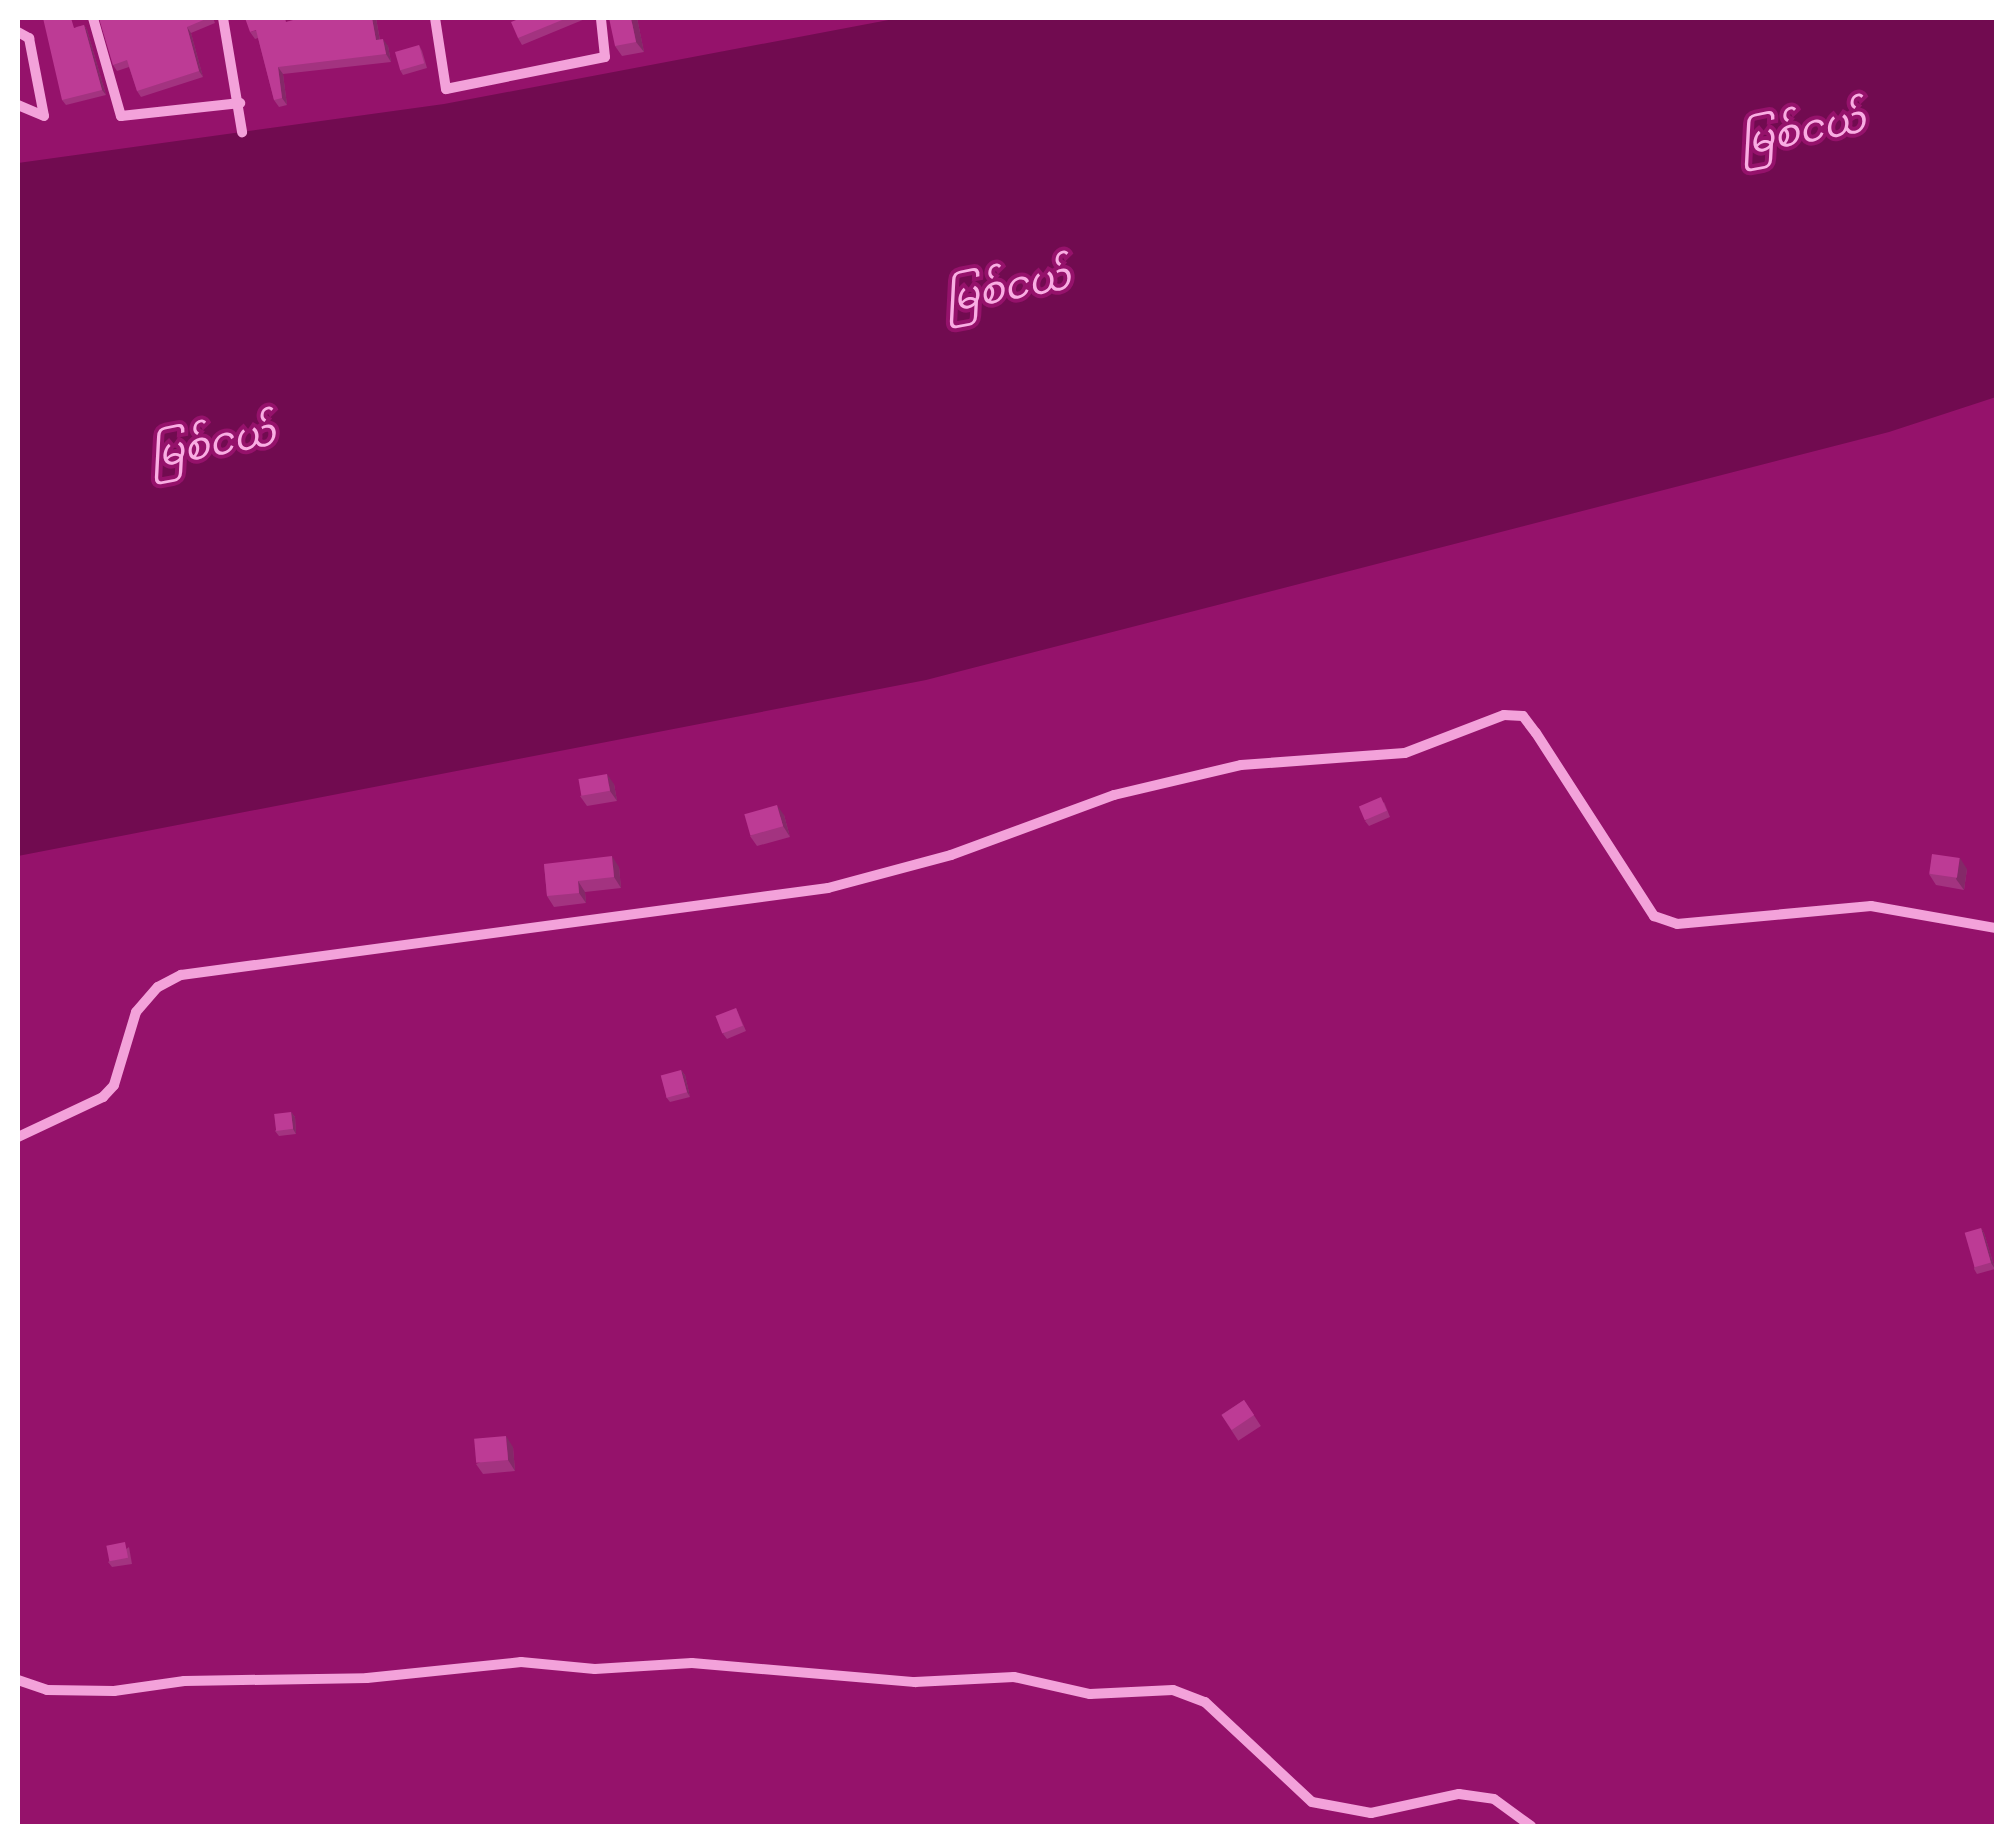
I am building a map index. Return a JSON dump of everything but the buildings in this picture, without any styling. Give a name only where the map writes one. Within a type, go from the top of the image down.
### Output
[{"type":"street","points":[[93,18],[121,116],[240,102]]},
{"type":"street","points":[[223,18],[242,132]]},
{"type":"street","points":[[435,18],[446,89],[605,57],[601,18]]},
{"type":"street","points":[[18,32],[29,38],[44,116],[18,106]]},
{"type":"street","points":[[18,1137],[103,1097],[114,1085],[136,1012],[158,988],[181,975],[828,888],[951,854],[1114,794],[1242,765],[1406,753],[1504,715],[1524,716],[1654,916],[1677,924],[1871,906],[1996,928]]},
{"type":"street","points":[[18,1680],[47,1690],[114,1690],[184,1682],[367,1678],[521,1662],[595,1669],[692,1663],[915,1682],[1014,1677],[1090,1694],[1174,1690],[1215,1710],[1312,1802],[1371,1812],[1459,1794],[1494,1799],[1531,1826]]},
{"type":"water","name":"မြစ်ငယ်","points":[[899,18],[1996,18],[1996,397],[1889,432],[926,680],[18,856],[18,163],[444,104]]}]
